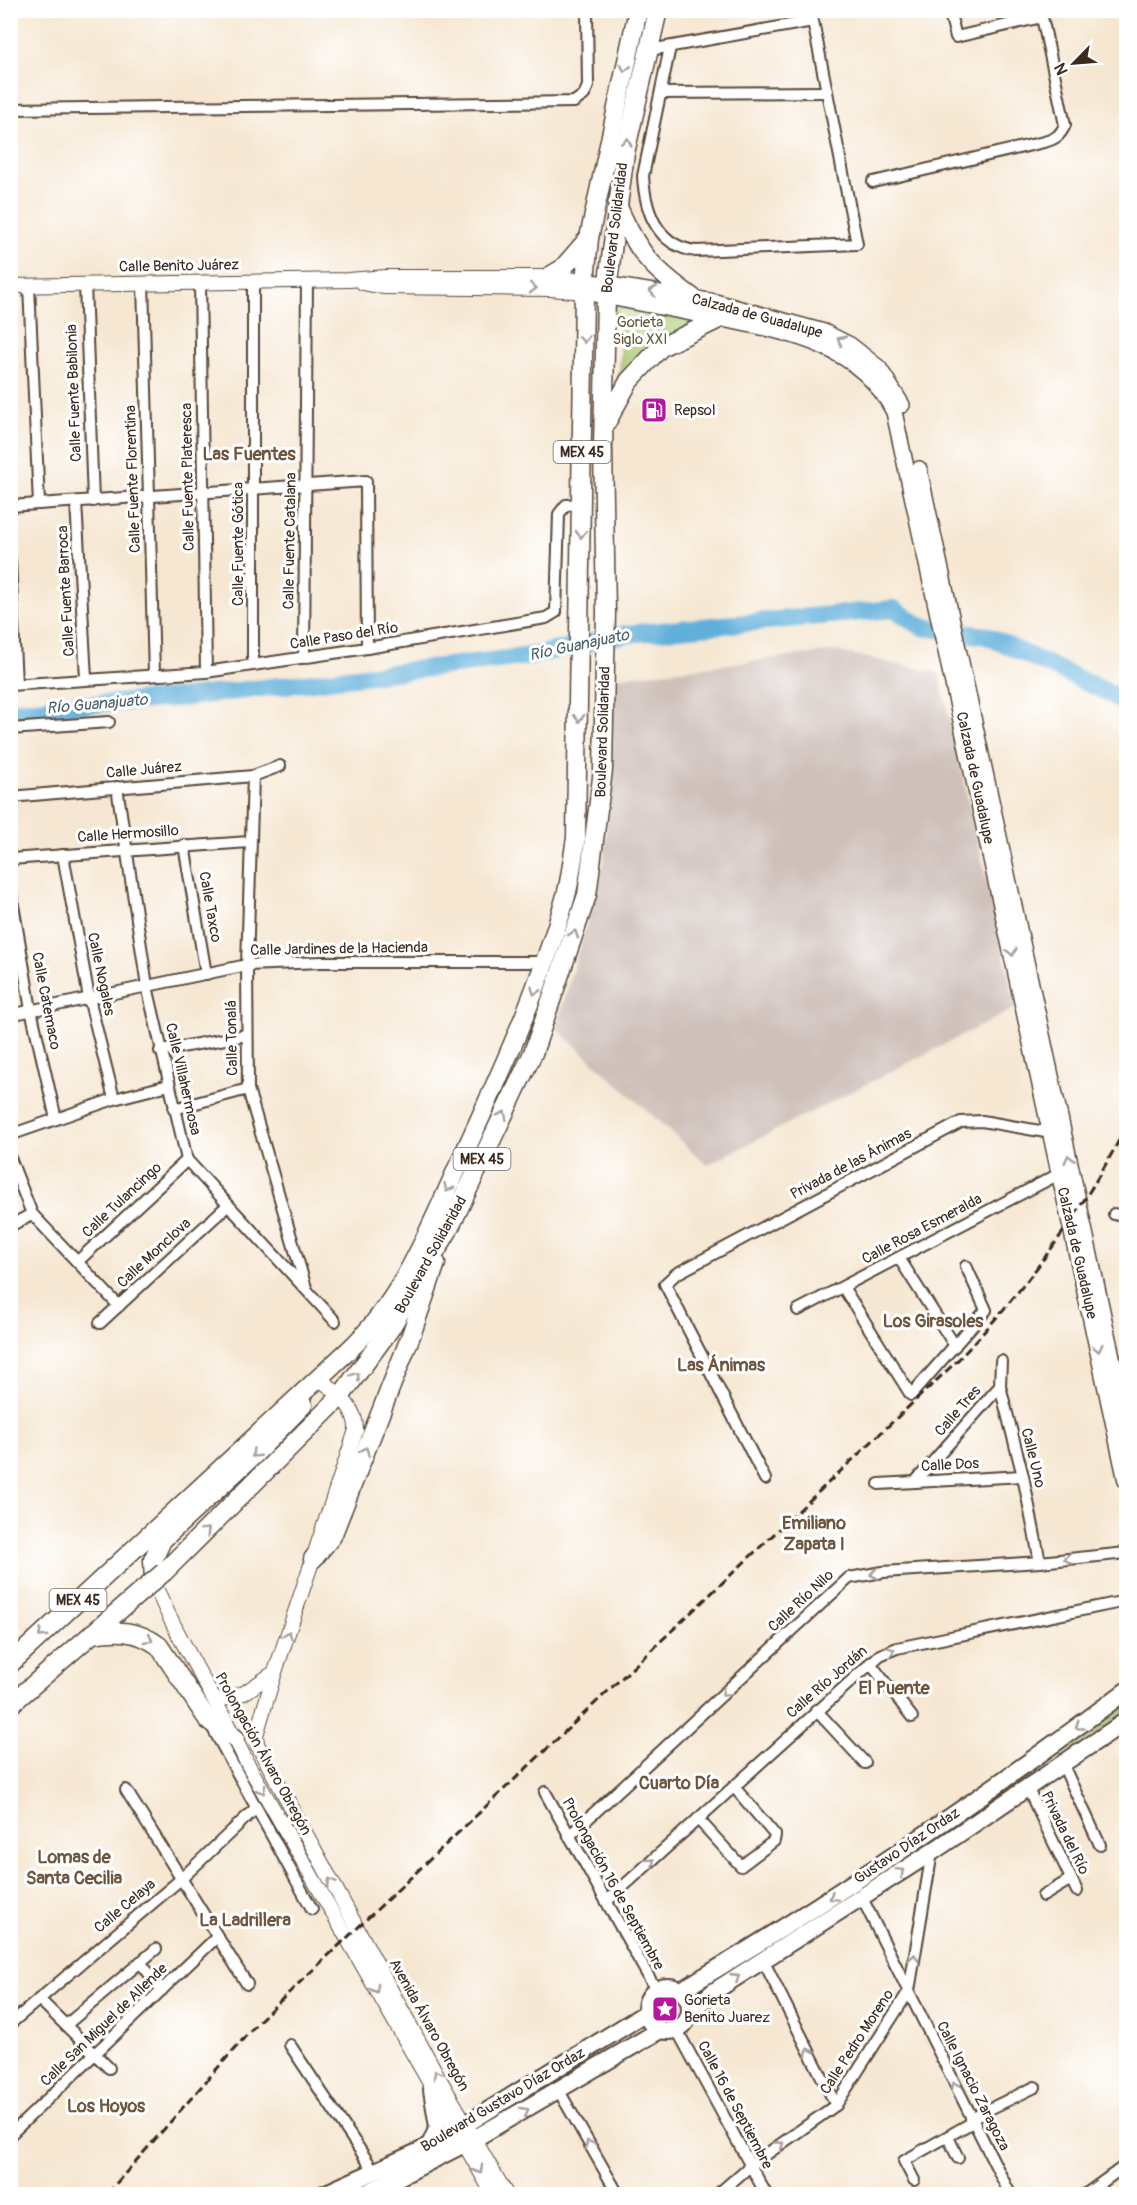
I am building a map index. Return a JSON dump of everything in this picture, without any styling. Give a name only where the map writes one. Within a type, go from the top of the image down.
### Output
[{"type":"highway","name":"Boulevard Solidaridad","points":[[10,1664],[362,1338],[390,1302],[407,1275],[514,1044],[546,961],[567,890],[576,838],[585,286],[589,238],[638,10]]},
{"type":"highway","name":"Boulevard Solidaridad","points":[[10,1705],[154,1581],[340,1397],[390,1329],[447,1230],[533,1053],[587,895],[596,840],[603,770],[606,656],[603,430],[607,290],[625,153],[658,10]]},
{"type":"highway","points":[[618,205],[631,238],[656,272],[693,298]]},
{"type":"highway","points":[[548,277],[562,269],[589,238]]},
{"type":"highway","points":[[603,430],[629,381],[661,347],[719,319]]},
{"type":"highway","points":[[313,1560],[332,1536],[410,1338],[447,1230]]},
{"type":"highway","points":[[154,1581],[153,1560],[162,1540],[303,1406],[318,1377]]},
{"type":"highway","points":[[92,1634],[127,1631],[149,1638],[159,1646],[208,1720],[235,1738]]},
{"type":"main road","name":"Calzada de Guadalupe","points":[[585,286],[719,319],[782,330],[824,346],[860,368],[888,399],[899,426],[942,599]]},
{"type":"main road","name":"Calzada de Guadalupe","points":[[607,290],[693,298],[824,332],[850,345],[879,369],[899,399],[908,423],[942,599],[1057,1134],[1125,1394],[1120,1422]]},
{"type":"main road","name":"Calzada de Guadalupe","points":[[1057,1134],[1059,1174],[1120,1422],[1126,1481]]},
{"type":"main road","name":"Gustavo Díaz Ordaz","points":[[680,1991],[791,1925],[919,1839],[1126,1691]]},
{"type":"main road","name":"Gustavo Díaz Ordaz","points":[[690,2012],[704,1998],[932,1852],[1126,1721]]},
{"type":"main road","points":[[668,1987],[680,1991],[688,2000],[690,2012],[688,2019],[669,2030],[651,2024],[646,2013],[647,2000],[656,1990],[668,1987]]},
{"type":"main road","name":"Boulevard Gustavo Díaz Ordaz","points":[[365,2194],[389,2189],[646,2013]]},
{"type":"main road","name":"Boulevard Gustavo Díaz Ordaz","points":[[324,2194],[429,2147],[465,2135],[559,2091],[669,2030]]},
{"type":"main road","points":[[429,2147],[438,2127],[432,2090]]},
{"type":"street","points":[[10,109],[574,102],[584,96],[588,86],[587,10]]},
{"type":"street","points":[[873,182],[1044,142],[1055,139],[1062,132],[1065,124],[1042,17],[956,37],[949,10]]},
{"type":"street","points":[[649,50],[670,46],[813,21],[857,244],[696,251],[681,249],[670,244],[658,230],[644,196],[644,176],[670,46]]},
{"type":"street","points":[[661,93],[827,92]]},
{"type":"street","name":"Calle Benito Juárez","points":[[10,286],[349,280],[386,277],[548,277],[585,286]]},
{"type":"street","name":"Calle Fuente Catalana","points":[[304,658],[307,280]]},
{"type":"street","name":"Calle Benito Juárez","points":[[349,280],[383,287],[551,289],[585,286]]},
{"type":"street","name":"Calle Fuente Gótica","points":[[253,281],[253,663]]},
{"type":"street","name":"Calle Fuente Plateresca","points":[[201,282],[206,672]]},
{"type":"street","name":"Calle Fuente Florentina","points":[[143,283],[154,674]]},
{"type":"street","name":"Calle Fuente Babilonia","points":[[85,284],[93,501]]},
{"type":"street","points":[[29,286],[39,504]]},
{"type":"street","points":[[10,506],[366,481],[367,648]]},
{"type":"street","name":"Calle Fuente Barroca","points":[[76,502],[86,678]]},
{"type":"street","name":"Calle Paso del Río","points":[[13,685],[86,678],[206,672],[546,618],[556,612],[558,514],[566,505],[582,504]]},
{"type":"street","points":[[10,560],[13,685]]},
{"type":"street","points":[[10,729],[109,722]]},
{"type":"street","name":"Calle Juárez","points":[[10,796],[253,776],[279,766]]},
{"type":"street","name":"Calle Tonalá","points":[[253,776],[249,842],[247,965],[248,1089],[307,1291]]},
{"type":"street","name":"Calle Villahermosa","points":[[117,787],[147,986],[186,1160],[335,1321]]},
{"type":"street","name":"Calle Hermosillo","points":[[10,859],[249,842]]},
{"type":"street","name":"Calle Taxco","points":[[184,845],[206,974]]},
{"type":"street","name":"Calle Nogales","points":[[63,855],[89,998],[114,1098]]},
{"type":"street","name":"Calle Catemaco","points":[[10,887],[31,1010],[56,1119]]},
{"type":"street","name":"Calle Jardines de la Hacienda","points":[[10,1015],[247,965],[322,962],[546,961],[564,966]]},
{"type":"street","points":[[160,1051],[246,1035]]},
{"type":"street","points":[[10,1135],[114,1098],[169,1085]]},
{"type":"street","points":[[174,1109],[248,1089]]},
{"type":"street","name":"Privada de las Ánimas","points":[[765,1479],[665,1284],[676,1274],[961,1122],[982,1121],[1057,1134]]},
{"type":"street","points":[[10,1158],[32,1214],[119,1306]]},
{"type":"street","name":"Calle Tulancingo","points":[[78,1262],[186,1160]]},
{"type":"street","name":"Calle Rosa Esmeralda","points":[[798,1310],[1059,1174]]},
{"type":"street","name":"Calle Monclova","points":[[100,1323],[228,1205]]},
{"type":"street","points":[[10,1226],[32,1214]]},
{"type":"street","points":[[1114,1214],[1126,1217]]},
{"type":"street","points":[[899,1258],[955,1347]]},
{"type":"street","points":[[843,1287],[911,1395],[986,1310],[966,1266]]},
{"type":"street","name":"Calle Uno","points":[[1001,1361],[1000,1386],[1023,1476],[1040,1562]]},
{"type":"street","points":[[216,1701],[244,1693],[275,1672],[356,1430],[355,1414],[318,1377]]},
{"type":"street","name":"Calle Tres","points":[[915,1482],[1000,1386]]},
{"type":"street","name":"Calle Dos","points":[[879,1484],[1023,1476]]},
{"type":"street","name":"Calle Río Nilo","points":[[569,1836],[646,1767],[842,1582],[849,1578],[883,1572],[1040,1562],[1126,1553]]},
{"type":"street","name":"Prolongación Álvaro Obregón","points":[[154,1581],[183,1643],[235,1738],[240,1765],[352,1936]]},
{"type":"street","name":"Calle Río Jordán","points":[[607,1901],[816,1710],[870,1663],[888,1651],[1126,1601]]},
{"type":"street","points":[[870,1663],[912,1717]]},
{"type":"street","name":"Prolongación Álvaro Obregón","points":[[275,1672],[256,1735],[259,1751],[352,1936]]},
{"type":"street","points":[[816,1710],[865,1763]]},
{"type":"street","points":[[208,1720],[240,1765],[256,1808],[312,1909]]},
{"type":"street","points":[[1062,1763],[1100,1845]]},
{"type":"street","points":[[698,1819],[741,1866],[774,1842],[775,1835],[734,1787]]},
{"type":"street","name":"Privada del Río","points":[[1027,1787],[1077,1891]]},
{"type":"street","points":[[126,1790],[247,1984]]},
{"type":"street","name":"Prolongación 16 de Septiembre","points":[[545,1792],[656,1990]]},
{"type":"street","name":"Calle Celaya","points":[[10,2024],[181,1879],[256,1808]]},
{"type":"street","name":"Calle Pedro Moreno","points":[[718,2194],[750,2166],[836,2105],[909,1991],[932,1852]]},
{"type":"street","points":[[1043,1896],[1071,1879]]},
{"type":"street","name":"Calle Ignacio Zaragoza","points":[[861,1896],[1010,2194]]},
{"type":"street","name":"Avenida Álvaro Obregón","points":[[352,1936],[432,2090],[465,2135]]},
{"type":"street","name":"Avenida Álvaro Obregón","points":[[352,1936],[495,2192]]},
{"type":"street","name":"Calle San Miguel de Allende","points":[[10,2135],[217,1937]]},
{"type":"street","points":[[66,2025],[156,1949]]},
{"type":"street","points":[[762,1960],[836,2105]]},
{"type":"street","points":[[140,1962],[162,1990]]},
{"type":"street","points":[[39,1999],[109,2068]]},
{"type":"street","name":"Calle 16 de Septiembre","points":[[669,2030],[766,2194]]},
{"type":"street","points":[[290,2045],[374,2171]]},
{"type":"street","points":[[914,2180],[904,2161],[948,2137],[972,2120],[1035,2087]]},
{"type":"street","points":[[559,2091],[618,2194]]},
{"type":"street","points":[[948,2137],[958,2158]]},
{"type":"street","points":[[1088,2194],[1126,2165]]},
{"type":"shaded area","points":[[836,651],[939,673],[1016,1008],[707,1165],[556,1028],[603,867],[611,784],[612,678]]},
{"type":"green space","name":"Gorieta Siglo XXI","points":[[615,306],[697,322],[640,356],[616,385],[621,365],[622,346]]},
{"type":"green space","points":[[1126,1708],[1126,1714],[950,1830],[947,1827]]},
{"type":"water","points":[[666,1999],[672,2002],[675,2008],[672,2014],[666,2017],[660,2014],[657,2008],[660,2002]]},
{"type":"waterway","name":"Río Guanajuato","points":[[10,711],[187,697],[531,656],[627,634],[894,609],[922,627],[987,636],[1113,695],[1126,706]]},
{"type":"railway","points":[[107,2194],[259,2021],[957,1361],[1006,1307],[1071,1221],[1126,1127]]},
{"type":"place","name":"Repsol","points":[[654,410]]},
{"type":"place","name":"Gorieta Benito Juarez","points":[[665,2009]]},
{"type":"district","name":"Las Fuentes","points":[[249,454]]},
{"type":"district","name":"Los Girasoles","points":[[933,1321]]},
{"type":"district","name":"Las Ánimas","points":[[721,1365]]},
{"type":"district","name":"Emiliano Zapata I","points":[[814,1534]]},
{"type":"district","name":"El Puente","points":[[894,1688]]},
{"type":"district","name":"Cuarto Día","points":[[679,1783]]},
{"type":"district","name":"Lomas de Santa Cecilia","points":[[74,1867]]},
{"type":"district","name":"La Ladrillera","points":[[245,1920]]},
{"type":"district","name":"Los Hoyos","points":[[106,2106]]}]
